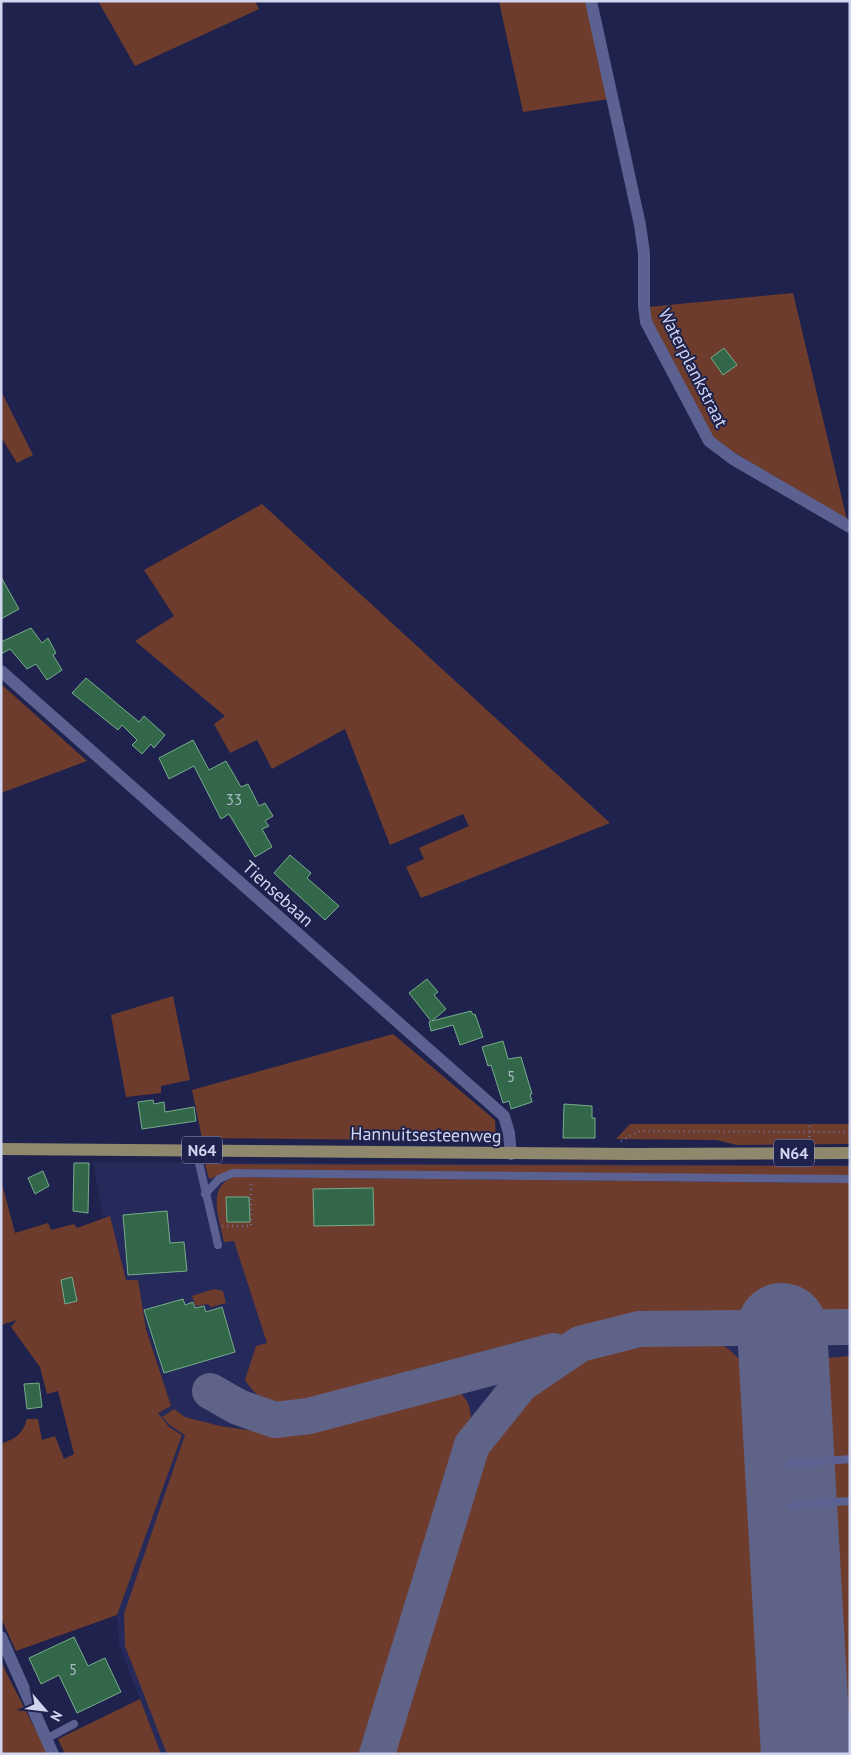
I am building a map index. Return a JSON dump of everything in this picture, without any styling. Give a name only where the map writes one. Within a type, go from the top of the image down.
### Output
[{"type":"main road","name":"Hannuitsesteenweg","points":[[1,1149],[511,1154],[850,1153]]},
{"type":"street","name":"Waterplankstraat","points":[[592,1],[640,225],[644,253],[644,315],[650,330],[709,441],[733,459],[850,527]]},
{"type":"street","name":"Tiensebaan","points":[[1,671],[504,1116],[509,1133],[511,1154]]},
{"type":"street","points":[[1,1637],[53,1754]]},
{"type":"lane","points":[[196,1150],[218,1245]]},
{"type":"lane","points":[[205,1194],[219,1179],[233,1173],[850,1179]]},
{"type":"lane","points":[[790,1464],[850,1459]]},
{"type":"lane","points":[[792,1505],[850,1501]]},
{"type":"lane","points":[[46,1739],[74,1724]]},
{"type":"path","points":[[614,1144],[640,1131],[850,1132]]},
{"type":"path","points":[[214,1227],[251,1226],[251,1173]]},
{"type":"shaded area","points":[[98,1],[255,1],[259,9],[135,66]]},
{"type":"shaded area","points":[[499,1],[587,1],[609,99],[523,112]]},
{"type":"shaded area","points":[[793,293],[847,520],[715,441],[649,316],[648,307]]},
{"type":"shaded area","points":[[1,391],[33,455],[17,463],[1,437]]},
{"type":"shaded area","points":[[262,504],[610,823],[421,898],[406,867],[424,859],[419,848],[469,826],[463,814],[390,845],[345,729],[272,769],[257,740],[230,753],[214,724],[225,716],[135,641],[174,616],[144,570]]},
{"type":"shaded area","points":[[1,684],[87,761],[1,793]]},
{"type":"shaded area","points":[[173,996],[190,1080],[161,1086],[161,1093],[126,1097],[111,1015]]},
{"type":"shaded area","points":[[393,1034],[495,1120],[496,1136],[487,1141],[202,1138],[192,1090]]},
{"type":"shaded area","points":[[630,1124],[850,1124],[850,1144],[737,1145],[716,1140],[616,1139]]},
{"type":"shaded area","points":[[93,1162],[850,1165],[850,1754],[161,1754],[119,1645],[117,1615],[182,1435],[169,1427],[157,1413],[171,1406],[146,1329],[138,1280],[126,1280],[110,1216],[103,1217]]},
{"type":"shaded area","points":[[205,1164],[850,1166],[850,1176],[235,1169],[209,1179]]},
{"type":"shaded area","points":[[235,1177],[850,1183],[850,1313],[634,1324],[548,1342],[311,1407],[281,1407],[273,1405],[259,1396],[245,1380],[256,1346],[267,1343],[234,1241],[224,1242],[218,1214],[217,1196],[220,1188],[226,1181]]},
{"type":"shaded area","points":[[1,1180],[15,1233],[48,1223],[51,1230],[74,1224],[77,1228],[110,1216],[126,1280],[138,1280],[146,1329],[171,1406],[158,1413],[169,1427],[182,1435],[117,1615],[16,1651],[1,1618],[1,1444],[18,1435],[27,1419],[38,1419],[42,1440],[55,1436],[64,1459],[74,1454],[58,1391],[47,1394],[40,1367],[11,1327],[17,1320],[1,1325]]},
{"type":"shaded area","points":[[214,1289],[223,1291],[226,1303],[211,1307],[208,1304],[196,1306],[192,1296]]},
{"type":"shaded area","points":[[702,1338],[720,1344],[734,1353],[754,1383],[775,1754],[386,1754],[472,1465],[487,1439],[501,1422],[536,1389],[555,1375],[595,1353],[625,1343]]},
{"type":"shaded area","points":[[850,1356],[850,1754],[839,1754],[820,1378],[828,1358]]},
{"type":"shaded area","points":[[449,1386],[458,1391],[464,1398],[469,1406],[471,1416],[368,1754],[167,1754],[125,1646],[124,1614],[185,1435],[171,1426],[162,1417],[174,1409],[185,1417],[220,1426],[261,1432],[293,1428]]},
{"type":"shaded area","points":[[1,1661],[6,1672],[48,1754],[1,1754]]},
{"type":"shaded area","points":[[140,1699],[161,1754],[65,1754],[58,1739]]},
{"type":"building","points":[[724,348],[737,365],[723,375],[711,358]]},
{"type":"building","points":[[1,577],[19,609],[1,619]]},
{"type":"building","points":[[31,628],[42,643],[48,638],[56,653],[53,655],[62,670],[47,680],[36,664],[27,669],[10,649],[1,654],[1,642]]},
{"type":"building","points":[[86,678],[139,722],[144,716],[165,735],[154,748],[151,744],[142,754],[132,745],[137,740],[122,725],[118,730],[72,693]]},
{"type":"building","points":[[193,740],[209,770],[226,761],[241,787],[248,784],[259,806],[265,803],[273,816],[265,821],[269,826],[262,829],[272,847],[255,857],[229,814],[221,819],[194,766],[169,779],[159,758]]},
{"type":"building","points":[[290,855],[311,873],[307,878],[339,906],[325,920],[274,873]]},
{"type":"building","points":[[427,979],[438,992],[434,995],[446,1009],[432,1021],[471,1011],[473,1015],[475,1014],[483,1037],[460,1045],[453,1025],[431,1031],[429,1022],[431,1021],[409,993]]},
{"type":"building","points":[[503,1041],[508,1059],[521,1057],[532,1094],[530,1094],[532,1102],[511,1109],[509,1101],[503,1103],[491,1065],[488,1066],[482,1047]]},
{"type":"building","points":[[153,1100],[154,1104],[164,1102],[165,1112],[194,1107],[196,1121],[142,1129],[138,1102]]},
{"type":"building","points":[[564,1104],[592,1106],[592,1118],[595,1118],[595,1138],[563,1138]]},
{"type":"building","points":[[74,1163],[89,1163],[88,1213],[73,1211]]},
{"type":"building","points":[[43,1171],[49,1186],[35,1194],[28,1178]]},
{"type":"building","points":[[373,1188],[374,1225],[314,1226],[313,1189]]},
{"type":"building","points":[[226,1197],[249,1197],[250,1222],[227,1222]]},
{"type":"building","points":[[167,1211],[170,1243],[184,1242],[187,1271],[128,1275],[123,1215]]},
{"type":"building","points":[[72,1277],[77,1301],[65,1304],[61,1280]]},
{"type":"building","points":[[183,1299],[185,1305],[193,1302],[195,1308],[204,1306],[206,1312],[222,1307],[235,1352],[164,1373],[144,1310]]},
{"type":"building","points":[[39,1383],[42,1407],[27,1409],[24,1384]]},
{"type":"building","points":[[74,1637],[88,1666],[105,1658],[121,1692],[77,1713],[59,1675],[41,1684],[29,1658]]},
{"type":"taxiway","points":[[377,1754],[472,1445],[521,1384],[580,1344],[639,1329],[850,1327]]},
{"type":"taxiway","points":[[210,1391],[238,1407],[275,1420],[309,1416],[554,1351]]},
{"type":"runway","points":[[782,1328],[806,1754]]}]
